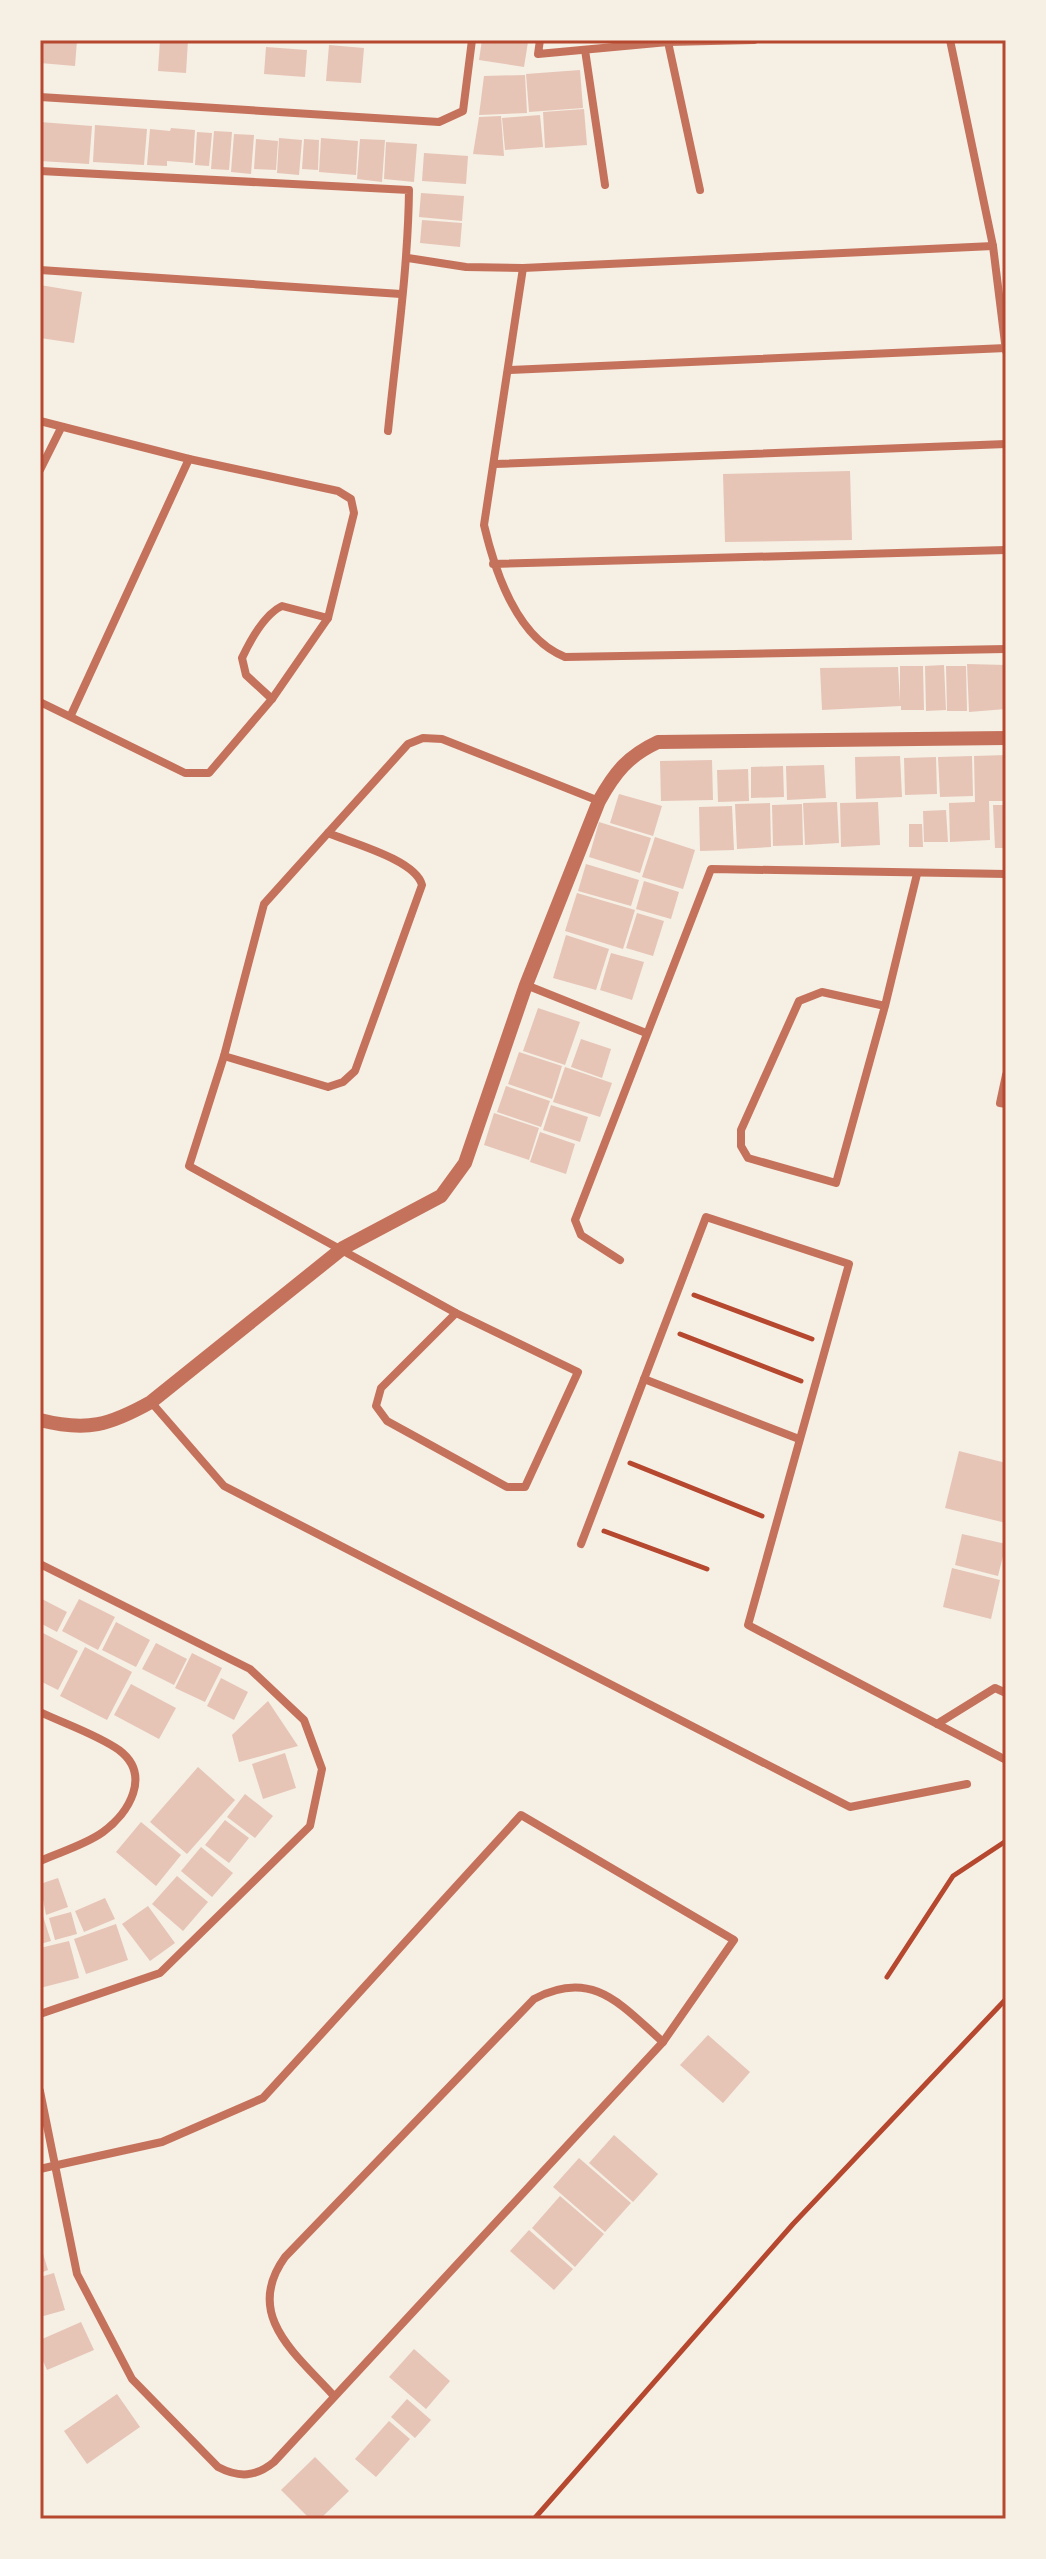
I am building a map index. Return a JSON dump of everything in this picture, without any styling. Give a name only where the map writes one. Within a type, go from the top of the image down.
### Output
[{"type":"street","points":[[40,97],[439,122],[463,111],[472,40]]},
{"type":"street","points":[[540,40],[538,54],[668,42],[754,40]]},
{"type":"street","points":[[510,370],[1006,350],[993,246],[950,40]]},
{"type":"street","points":[[668,42],[700,190]]},
{"type":"street","points":[[585,50],[605,185]]},
{"type":"street","points":[[40,171],[409,190],[408,258],[401,294],[388,431]]},
{"type":"street","points":[[408,258],[466,267],[523,268],[993,246]]},
{"type":"street","points":[[523,268],[510,370],[484,525],[493,564],[535,640],[565,657],[1006,649]]},
{"type":"street","points":[[40,270],[401,294]]},
{"type":"street","points":[[40,421],[345,494],[351,499],[354,513],[328,618],[272,699],[209,773],[193,775],[40,702]]},
{"type":"street","points":[[40,470],[61,428]]},
{"type":"street","points":[[495,464],[1006,444]]},
{"type":"street","points":[[71,715],[189,459]]},
{"type":"street","points":[[493,564],[1006,550]]},
{"type":"street","points":[[272,699],[246,675],[242,658],[246,649],[271,615],[282,606],[328,618]]},
{"type":"street","points":[[456,1313],[381,1388],[376,1406],[387,1421],[507,1487],[525,1487],[531,1480],[578,1372],[456,1313],[343,1248],[189,1166],[224,1056],[264,904],[408,744],[423,738],[442,739],[599,801]]},
{"type":"street","points":[[40,1420],[64,1426],[94,1426],[118,1421],[151,1402],[343,1248],[441,1196],[465,1163],[526,985],[599,801],[614,773],[633,753],[658,742],[1006,738]]},
{"type":"street","points":[[224,1056],[328,1087],[343,1082],[355,1071],[422,885],[420,877],[409,866],[328,833]]},
{"type":"street","points":[[620,1260],[581,1235],[575,1220],[711,869],[1006,874]]},
{"type":"street","points":[[885,1006],[822,992],[799,1001],[741,1130],[741,1146],[748,1158],[836,1183],[885,1006],[917,874]]},
{"type":"street","points":[[526,985],[646,1033]]},
{"type":"street","points":[[1003,1104],[1006,1075]]},
{"type":"street","points":[[581,1544],[706,1217],[849,1264],[748,1625],[1006,1760]]},
{"type":"street","points":[[644,1379],[799,1439]]},
{"type":"street","points":[[151,1402],[224,1486],[850,1807],[967,1784]]},
{"type":"street","points":[[40,1564],[250,1669],[304,1720],[322,1769],[310,1826],[160,1973],[40,2014]]},
{"type":"street","points":[[937,1724],[995,1688],[1006,1693]]},
{"type":"street","points":[[40,1712],[118,1750],[130,1761],[136,1777],[135,1794],[125,1810],[102,1833],[40,1861]]},
{"type":"street","points":[[40,2091],[53,2166],[77,2274],[132,2379],[206,2457],[229,2473],[253,2474],[265,2470],[663,2042],[734,1940],[521,1815],[263,2098],[162,2142],[53,2166],[40,2169]]},
{"type":"street","points":[[333,2395],[284,2341],[274,2324],[269,2296],[271,2282],[285,2257],[534,1999],[569,1986],[599,1991],[663,2042]]},
{"type":"path","points":[[678,1289],[826,1344]]},
{"type":"path","points":[[664,1328],[814,1386]]},
{"type":"path","points":[[614,1457],[776,1521]]},
{"type":"path","points":[[588,1525],[707,1569]]},
{"type":"path","points":[[887,1977],[953,1876],[1006,1841]]},
{"type":"path","points":[[534,2519],[793,2224],[1006,1999]]},
{"type":"building","points":[[40,40],[77,40],[75,66],[40,63]]},
{"type":"building","points":[[160,40],[188,40],[186,73],[158,71]]},
{"type":"building","points":[[482,40],[528,42],[524,67],[479,60]]},
{"type":"building","points":[[329,45],[364,48],[361,83],[326,81]]},
{"type":"building","points":[[266,47],[307,50],[305,77],[264,74]]},
{"type":"building","points":[[580,70],[583,108],[529,112],[526,74]]},
{"type":"building","points":[[525,75],[527,113],[479,115],[484,76]]},
{"type":"building","points":[[584,109],[587,145],[545,148],[543,112]]},
{"type":"building","points":[[540,115],[543,147],[505,150],[502,118]]},
{"type":"building","points":[[501,116],[504,156],[473,154],[479,117]]},
{"type":"building","points":[[40,122],[92,126],[89,164],[40,161]]},
{"type":"building","points":[[95,125],[147,129],[144,165],[93,162]]},
{"type":"building","points":[[171,128],[195,130],[193,163],[167,161],[167,166],[147,165],[150,129],[170,131]]},
{"type":"building","points":[[214,131],[232,132],[229,170],[211,169]]},
{"type":"building","points":[[197,132],[212,133],[209,166],[195,165]]},
{"type":"building","points":[[234,134],[254,135],[251,174],[231,172]]},
{"type":"building","points":[[279,138],[302,140],[299,175],[277,173]]},
{"type":"building","points":[[321,138],[358,141],[356,175],[319,172]]},
{"type":"building","points":[[256,139],[278,141],[276,170],[254,169]]},
{"type":"building","points":[[304,139],[319,140],[318,170],[302,169]]},
{"type":"building","points":[[360,139],[385,140],[382,182],[357,179]]},
{"type":"building","points":[[386,142],[417,144],[414,182],[384,179]]},
{"type":"building","points":[[424,153],[468,156],[466,184],[422,181]]},
{"type":"building","points":[[421,193],[464,196],[462,221],[419,217]]},
{"type":"building","points":[[422,220],[462,223],[460,247],[420,243]]},
{"type":"building","points":[[40,285],[82,292],[74,343],[40,338]]},
{"type":"building","points":[[850,471],[852,540],[725,542],[723,474]]},
{"type":"building","points":[[967,664],[1006,665],[1006,709],[969,712]]},
{"type":"building","points":[[944,665],[946,710],[926,711],[925,666]]},
{"type":"building","points":[[900,666],[923,666],[924,710],[901,710],[901,706],[822,710],[820,668],[898,667],[900,702]]},
{"type":"building","points":[[946,666],[966,666],[967,711],[947,711]]},
{"type":"building","points":[[1006,755],[1006,801],[989,801],[990,840],[950,842],[949,803],[975,802],[974,756]]},
{"type":"building","points":[[900,756],[902,797],[856,799],[855,757]]},
{"type":"building","points":[[972,756],[973,796],[940,797],[938,757]]},
{"type":"building","points":[[936,757],[937,794],[905,795],[904,758]]},
{"type":"building","points":[[712,760],[713,800],[661,801],[660,761]]},
{"type":"building","points":[[824,765],[826,798],[787,800],[786,766]]},
{"type":"building","points":[[783,766],[784,797],[751,798],[751,767]]},
{"type":"building","points":[[748,769],[749,801],[718,802],[717,770]]},
{"type":"building","points":[[619,794],[662,806],[653,836],[610,823]]},
{"type":"building","points":[[837,802],[839,843],[805,845],[803,803]]},
{"type":"building","points":[[878,802],[880,845],[841,847],[840,803]]},
{"type":"building","points":[[770,803],[771,847],[737,849],[735,804]]},
{"type":"building","points":[[802,804],[803,845],[773,846],[772,805]]},
{"type":"building","points":[[993,805],[1006,805],[1006,848],[995,848]]},
{"type":"building","points":[[732,806],[734,850],[700,851],[699,807]]},
{"type":"building","points":[[946,810],[948,842],[924,842],[923,811]]},
{"type":"building","points":[[599,822],[651,838],[640,873],[589,857]]},
{"type":"building","points":[[909,824],[922,824],[923,847],[909,847]]},
{"type":"building","points":[[655,837],[695,850],[683,889],[642,877]]},
{"type":"building","points":[[586,864],[639,880],[631,906],[578,891]]},
{"type":"building","points":[[644,881],[679,892],[671,919],[636,909]]},
{"type":"building","points":[[577,893],[635,910],[623,949],[565,931]]},
{"type":"building","points":[[637,913],[664,921],[653,956],[626,948]]},
{"type":"building","points":[[566,935],[609,949],[596,990],[553,978]]},
{"type":"building","points":[[611,953],[644,962],[632,1000],[600,990]]},
{"type":"building","points":[[538,1008],[580,1022],[565,1065],[523,1051]]},
{"type":"building","points":[[581,1039],[611,1049],[602,1078],[571,1067]]},
{"type":"building","points":[[519,1052],[562,1066],[552,1099],[508,1084]]},
{"type":"building","points":[[565,1067],[612,1083],[600,1117],[553,1102]]},
{"type":"building","points":[[506,1086],[550,1101],[541,1127],[497,1112]]},
{"type":"building","points":[[551,1105],[588,1117],[580,1142],[543,1130]]},
{"type":"building","points":[[494,1113],[539,1128],[529,1160],[484,1145]]},
{"type":"building","points":[[540,1132],[575,1144],[566,1174],[530,1162]]},
{"type":"building","points":[[959,1451],[1006,1463],[1006,1523],[945,1508]]},
{"type":"building","points":[[962,1534],[1006,1544],[998,1576],[955,1565]]},
{"type":"building","points":[[952,1568],[1000,1580],[991,1619],[943,1607]]},
{"type":"building","points":[[40,1598],[67,1612],[57,1632],[40,1623]]},
{"type":"building","points":[[79,1599],[115,1617],[98,1650],[62,1631]]},
{"type":"building","points":[[116,1622],[150,1640],[136,1667],[102,1650]]},
{"type":"building","points":[[41,1632],[78,1651],[58,1690],[40,1681]]},
{"type":"building","points":[[156,1643],[187,1659],[174,1685],[142,1669]]},
{"type":"building","points":[[85,1647],[132,1672],[107,1720],[60,1696]]},
{"type":"building","points":[[192,1653],[222,1668],[205,1702],[175,1688]]},
{"type":"building","points":[[221,1678],[248,1692],[234,1720],[207,1706]]},
{"type":"building","points":[[131,1684],[176,1708],[159,1739],[114,1715]]},
{"type":"building","points":[[268,1701],[298,1746],[239,1762],[232,1735]]},
{"type":"building","points":[[285,1753],[296,1788],[263,1799],[252,1764]]},
{"type":"building","points":[[198,1767],[235,1800],[187,1854],[150,1822]]},
{"type":"building","points":[[245,1794],[273,1816],[255,1838],[227,1817]]},
{"type":"building","points":[[225,1820],[249,1838],[229,1863],[205,1845]]},
{"type":"building","points":[[141,1822],[181,1855],[156,1886],[116,1852]]},
{"type":"building","points":[[201,1847],[233,1873],[212,1897],[181,1871]]},
{"type":"building","points":[[177,1876],[208,1902],[183,1931],[152,1904]]},
{"type":"building","points":[[58,1878],[68,1907],[46,1915],[40,1884]]},
{"type":"building","points":[[105,1898],[115,1919],[84,1932],[75,1911]]},
{"type":"building","points":[[148,1906],[175,1943],[150,1961],[122,1924]]},
{"type":"building","points":[[40,1907],[51,1941],[40,1944]]},
{"type":"building","points":[[71,1912],[77,1934],[55,1940],[49,1918]]},
{"type":"building","points":[[116,1924],[128,1960],[86,1974],[74,1939]]},
{"type":"building","points":[[69,1941],[79,1978],[40,1988],[40,1948]]},
{"type":"building","points":[[708,2035],[750,2072],[723,2103],[680,2065]]},
{"type":"building","points":[[614,2135],[658,2174],[633,2202],[589,2163]]},
{"type":"building","points":[[579,2158],[631,2203],[605,2232],[553,2187]]},
{"type":"building","points":[[560,2196],[604,2234],[575,2267],[532,2228]]},
{"type":"building","points":[[529,2230],[573,2269],[554,2290],[510,2251]]},
{"type":"building","points":[[40,2244],[48,2270],[40,2273]]},
{"type":"building","points":[[54,2273],[65,2310],[40,2317],[40,2277]]},
{"type":"building","points":[[81,2322],[94,2350],[47,2370],[40,2354],[40,2340]]},
{"type":"building","points":[[414,2349],[450,2381],[426,2409],[389,2377]]},
{"type":"building","points":[[117,2394],[140,2427],[87,2464],[64,2431]]},
{"type":"building","points":[[407,2399],[431,2420],[415,2438],[391,2417]]},
{"type":"building","points":[[389,2421],[410,2439],[376,2477],[355,2459]]},
{"type":"building","points":[[315,2457],[349,2491],[320,2519],[310,2519],[281,2490]]}]
